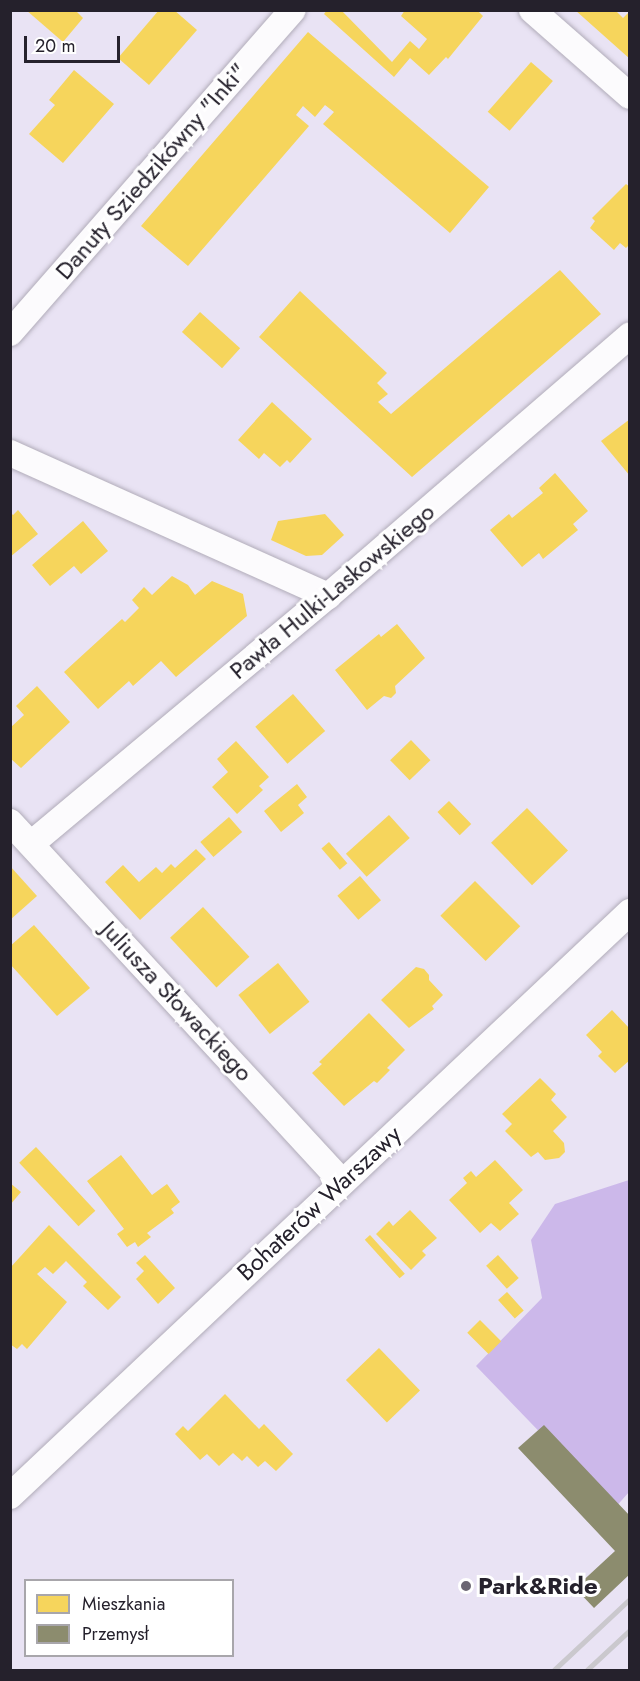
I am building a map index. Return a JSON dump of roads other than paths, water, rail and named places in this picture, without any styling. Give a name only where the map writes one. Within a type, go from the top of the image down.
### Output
[{"type":"street","name":"Danuty Sziedzikówny \"Inki\"","points":[[10,333],[292,10]]},
{"type":"street","points":[[532,10],[630,96]]},
{"type":"street","name":"Pawła Hulki-Laskowskiego","points":[[31,844],[328,597],[630,335]]},
{"type":"street","points":[[10,453],[328,597]]},
{"type":"street","name":"Juliusza Słowackiego","points":[[10,822],[342,1182]]},
{"type":"street","name":"Bohaterów Warszawy","points":[[10,1496],[630,912]]},
{"type":"railway","points":[[554,1670],[630,1599]]},
{"type":"railway","points":[[587,1670],[630,1630]]},
{"type":"place","name":"Park&Ride","points":[[466,1586]]}]
